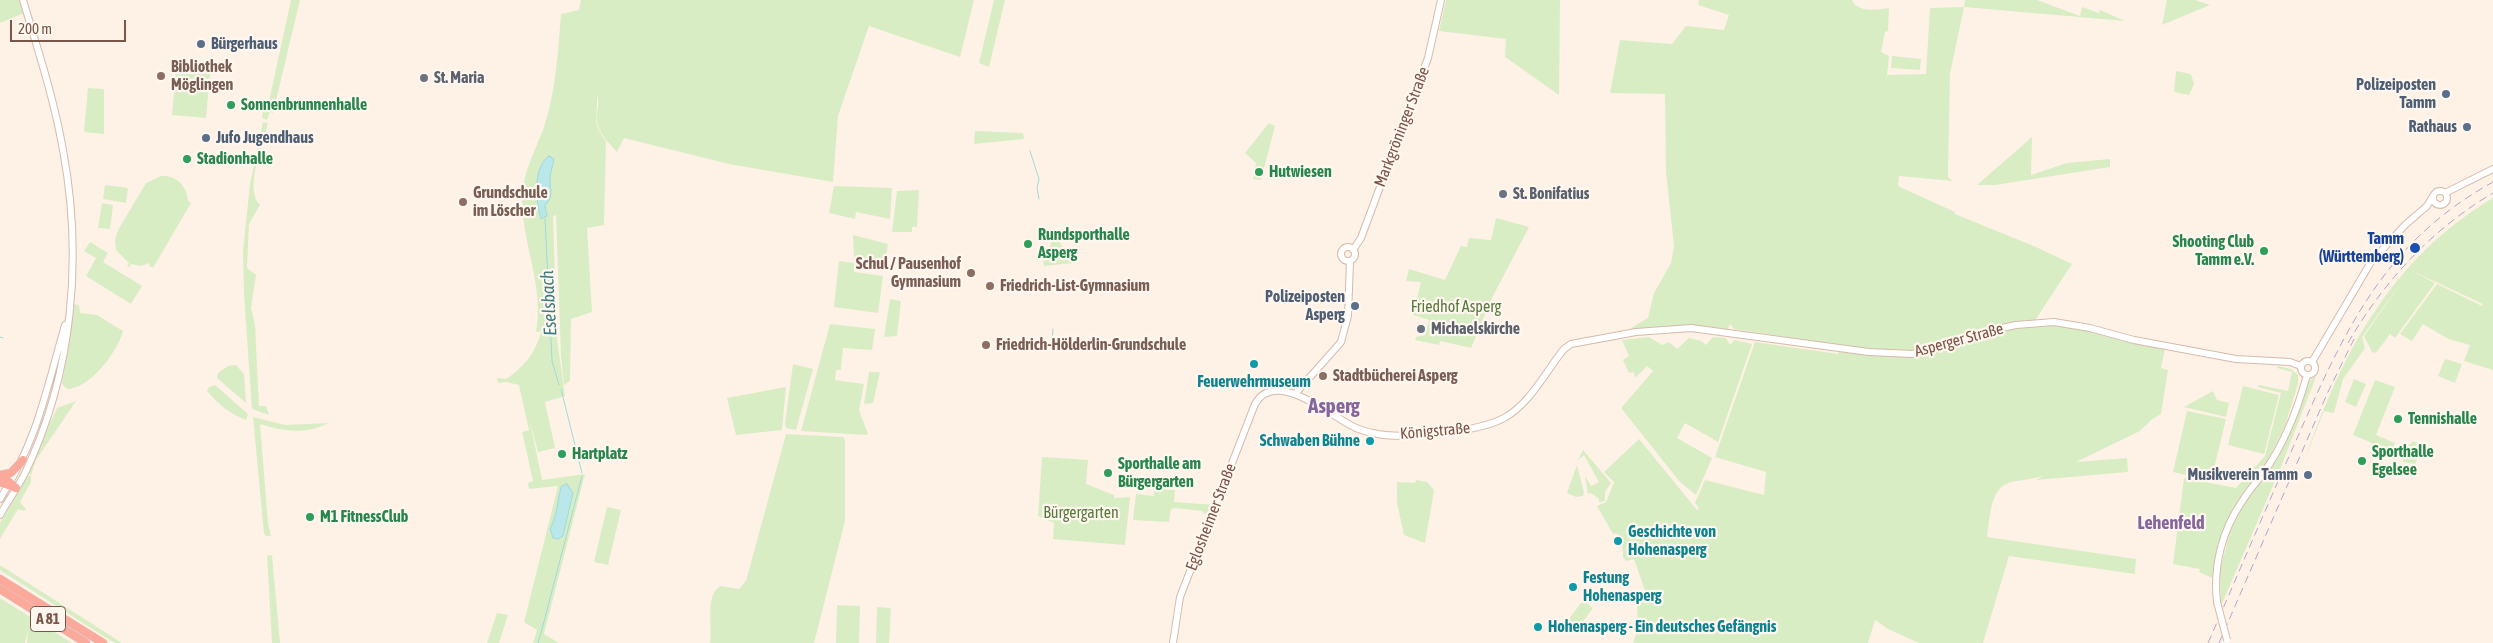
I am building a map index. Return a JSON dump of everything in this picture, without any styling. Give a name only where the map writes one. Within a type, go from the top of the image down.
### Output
[{"type":"highway","points":[[0,477],[10,474],[23,460]]},
{"type":"highway","points":[[0,477],[12,486]]},
{"type":"highway","name":"A 81","points":[[0,579],[103,643]]},
{"type":"highway","name":"A 81","points":[[0,589],[86,643]]},
{"type":"main road","points":[[0,499],[12,486],[36,450],[56,393],[66,349],[70,295],[72,230],[65,164],[52,104],[23,0]]},
{"type":"main road","name":"Markgröninger Straße","points":[[1353,250],[1361,238],[1422,75],[1433,40],[1441,0]]},
{"type":"main road","points":[[2427,206],[2443,204],[2446,196],[2493,169]]},
{"type":"main road","points":[[2228,642],[2217,602],[2217,570],[2226,531],[2238,507],[2271,462],[2283,440],[2306,375],[2314,371],[2312,362],[2370,262],[2405,225],[2427,206],[2438,191],[2446,196]]},
{"type":"main road","points":[[2433,196],[2434,202],[2437,205]]},
{"type":"main road","points":[[1295,394],[1341,342],[1348,316],[1350,261],[1354,256],[1353,250],[1346,247],[1341,253],[1343,260],[1350,261]]},
{"type":"main road","points":[[0,515],[44,407],[68,313]]},
{"type":"main road","name":"Asperger Straße","points":[[1585,340],[1636,332],[1691,328],[1869,352],[1899,354],[1931,350],[2016,325],[2054,322],[2090,328],[2134,340],[2236,359],[2290,362],[2301,366]]},
{"type":"main road","name":"Königstraße","points":[[1260,395],[1272,391],[1295,394],[1318,405],[1351,426],[1375,434],[1419,434],[1482,427],[1511,414],[1525,400],[1564,349],[1571,344],[1585,340]]},
{"type":"main road","points":[[2306,375],[2301,371],[2301,366],[2305,361],[2312,362]]},
{"type":"main road","name":"Eglosheimer Straße","points":[[1173,643],[1180,597],[1260,395]]},
{"type":"green space","points":[[0,0],[20,0],[24,13],[0,23]]},
{"type":"green space","points":[[291,0],[300,0],[273,113],[270,112],[267,120],[262,118],[264,104],[269,102]]},
{"type":"green space","points":[[581,0],[974,0],[960,57],[869,26],[838,116],[833,182],[729,164],[624,138],[617,152],[598,126],[597,96],[596,119],[598,129],[606,141],[604,225],[587,228],[592,312],[571,319],[570,381],[564,385],[561,356],[556,215],[553,216],[557,339],[565,396],[545,402],[555,448],[538,452],[530,422],[542,480],[585,474],[544,634],[559,643],[533,643],[537,630],[524,622],[558,486],[529,489],[528,483],[533,481],[522,432],[529,430],[519,385],[506,382],[498,383],[497,378],[506,379],[524,364],[536,346],[541,331],[536,332],[537,298],[525,230],[523,187],[527,169],[548,113],[556,71],[561,14],[579,10]],"holes":[[[546,158],[554,159],[550,176],[551,196],[545,205],[547,211],[537,205],[540,167]],[[560,491],[569,509],[563,536],[550,529],[558,509]]]},
{"type":"green space","points":[[994,0],[1005,0],[989,67],[979,63]]},
{"type":"green space","points":[[1446,0],[1560,0],[1559,95],[1505,57],[1506,39],[1439,31]]},
{"type":"green space","points":[[1699,0],[1852,0],[1858,7],[1863,9],[1889,8],[1888,31],[1885,32],[1881,52],[1889,56],[1887,75],[1926,74],[1930,8],[1964,7],[1950,74],[1948,177],[1953,181],[1899,176],[1898,186],[1955,212],[1955,214],[2072,264],[2034,322],[2054,322],[2166,345],[2161,368],[2168,370],[2161,414],[2151,420],[2140,431],[2076,462],[2127,458],[2128,472],[2036,480],[2043,476],[2004,485],[1998,491],[1992,505],[1987,537],[2136,559],[2135,574],[2009,556],[1983,643],[1919,643],[1888,629],[1875,620],[1868,643],[1633,643],[1638,628],[1637,603],[1648,599],[1634,559],[1626,561],[1623,558],[1623,548],[1617,533],[1613,534],[1597,506],[1606,502],[1614,482],[1604,472],[1639,439],[1697,510],[1699,508],[1695,503],[1705,480],[1764,495],[1766,472],[1715,457],[1755,342],[1838,354],[1841,348],[1820,342],[1734,329],[1730,324],[1727,331],[1699,328],[1631,333],[1631,328],[1648,318],[1654,293],[1671,263],[1674,246],[1666,172],[1665,94],[1610,93],[1620,40],[1672,44],[1686,26],[1724,30],[1729,15],[1698,5]]},
{"type":"green space","points":[[1965,0],[2037,0],[2080,16],[2082,7],[2099,13],[2100,10],[2125,21],[1964,7]]},
{"type":"green space","points":[[2167,0],[2195,0],[2210,5],[2162,25]]},
{"type":"green space","points":[[1892,56],[1921,59],[1920,70],[1891,68]]},
{"type":"green space","points":[[177,60],[211,63],[206,118],[172,115]]},
{"type":"green space","points":[[2176,71],[2191,74],[2194,84],[2189,95],[2174,92]]},
{"type":"green space","points":[[88,88],[104,89],[104,134],[84,132]]},
{"type":"green space","points":[[263,122],[268,123],[266,131],[268,133],[255,170],[254,190],[260,205],[249,224],[247,268],[256,275],[251,308],[255,325],[259,406],[266,406],[269,415],[252,409],[244,295],[243,251],[250,184]]},
{"type":"green space","name":"Hutwiesen","points":[[1269,123],[1275,126],[1261,180],[1253,179],[1256,163],[1245,153]]},
{"type":"green space","points":[[975,131],[1023,133],[1024,139],[974,144]]},
{"type":"green space","points":[[2032,137],[2031,175],[2067,163],[2110,159],[2110,167],[1995,185],[1977,185]]},
{"type":"green space","points":[[161,176],[171,177],[180,182],[185,190],[188,201],[191,203],[153,268],[149,266],[150,263],[140,266],[131,264],[129,267],[127,266],[129,263],[116,250],[115,240],[118,230],[146,183]]},
{"type":"green space","points":[[105,185],[128,188],[126,203],[103,199]]},
{"type":"green space","points":[[834,186],[892,188],[890,219],[856,212],[855,219],[829,213]]},
{"type":"green space","points":[[919,190],[917,227],[912,227],[912,232],[892,232],[897,191]]},
{"type":"green space","points":[[2493,198],[2493,370],[2464,361],[2470,345],[2448,339],[2423,324],[2412,341],[2400,334],[2437,284],[2482,306],[2483,304],[2410,270],[2435,283],[2395,338],[2390,334],[2376,353],[2372,352],[2364,336],[2408,273],[2362,337],[2365,348],[2343,379],[2334,413],[2324,411],[2305,459],[2320,419],[2336,381],[2354,345],[2375,311],[2399,279],[2426,249],[2457,222]]},
{"type":"green space","points":[[102,203],[113,205],[110,229],[98,228]]},
{"type":"green space","name":"Friedhof Asperg","points":[[1496,218],[1529,227],[1493,296],[1471,348],[1440,341],[1439,345],[1415,340],[1416,337],[1425,335],[1429,320],[1413,315],[1421,282],[1406,281],[1409,269],[1445,280],[1461,246],[1467,247],[1469,238],[1491,240]]},
{"type":"green space","points":[[1054,228],[1061,245],[1073,256],[1073,263],[1044,266],[1043,262],[1049,251]]},
{"type":"green space","points":[[853,235],[888,244],[885,264],[854,257]]},
{"type":"green space","points":[[90,242],[108,253],[103,262],[142,286],[131,304],[86,276],[96,258],[84,251]]},
{"type":"green space","points":[[839,261],[854,263],[854,272],[883,276],[878,313],[834,307]]},
{"type":"green space","points":[[890,299],[901,301],[897,336],[884,337]]},
{"type":"green space","points":[[73,304],[79,305],[80,313],[97,315],[123,331],[102,368],[85,383],[67,389],[62,384]]},
{"type":"green space","points":[[830,324],[875,329],[872,350],[843,348],[841,370],[836,370],[835,380],[864,384],[859,410],[867,435],[801,431]]},
{"type":"green space","points":[[1649,337],[1662,345],[1669,342],[1677,349],[1689,338],[1701,341],[1706,345],[1713,337],[1726,338],[1730,345],[1735,340],[1752,344],[1718,442],[1685,423],[1677,438],[1712,458],[1696,495],[1680,482],[1621,408],[1653,371],[1647,366],[1635,378],[1634,372],[1629,373],[1623,360],[1629,356],[1622,340]]},
{"type":"green space","points":[[2445,359],[2462,364],[2455,383],[2438,376]]},
{"type":"green space","points":[[793,364],[813,369],[796,430],[786,428],[785,423]]},
{"type":"green space","points":[[236,365],[244,374],[246,403],[217,378],[218,373],[228,366]]},
{"type":"green space","points":[[2278,366],[2291,369],[2298,375],[2298,384],[2285,426],[2268,460],[2232,510],[2218,543],[2212,578],[2199,572],[2200,569],[2173,564],[2184,478],[2236,488],[2265,456],[2281,393],[2258,387],[2259,385],[2288,391],[2292,372],[2277,368]]},
{"type":"green space","points":[[869,372],[880,372],[873,403],[864,404]]},
{"type":"green space","points":[[2316,377],[2281,467],[2221,606],[2220,570],[2230,532],[2241,509],[2280,454],[2310,380]]},
{"type":"green space","points":[[2354,379],[2366,384],[2356,407],[2345,402]]},
{"type":"green space","points":[[2375,380],[2395,387],[2376,435],[2395,443],[2389,456],[2370,449],[2372,443],[2353,435]]},
{"type":"green space","points":[[215,385],[248,414],[246,420],[225,408],[207,391],[209,387]]},
{"type":"green space","points":[[2243,386],[2279,395],[2264,454],[2228,445]]},
{"type":"green space","points":[[786,387],[782,430],[736,435],[727,398]]},
{"type":"green space","points":[[2213,391],[2217,400],[2229,403],[2226,417],[2184,407]]},
{"type":"green space","points":[[76,401],[36,460],[31,475],[27,474],[57,408]]},
{"type":"green space","points":[[2187,411],[2226,419],[2211,481],[2173,472]]},
{"type":"green space","points":[[253,417],[285,425],[328,423],[320,427],[294,431],[260,424],[268,523],[271,536],[264,534]]},
{"type":"green space","points":[[786,434],[843,437],[845,440],[845,521],[814,643],[710,643],[710,612],[713,596],[721,586],[739,589],[746,581]]},
{"type":"green space","points":[[2413,441],[2423,445],[2415,464],[2403,462],[2404,450]]},
{"type":"green space","points":[[1583,450],[1611,483],[1605,492],[1605,501],[1599,502],[1599,499],[1591,493],[1588,494],[1585,476],[1591,486],[1599,482],[1584,455],[1578,460]]},
{"type":"green space","name":"Bürgergarten","points":[[1042,457],[1088,460],[1086,484],[1114,495],[1114,498],[1130,497],[1125,545],[1053,539],[1054,523],[1038,516]]},
{"type":"green space","points":[[1577,465],[1584,493],[1583,496],[1576,497],[1567,493]]},
{"type":"green space","points":[[28,476],[31,476],[31,482],[20,502],[26,509],[24,511],[18,509],[0,539],[0,523]]},
{"type":"green space","points":[[1416,480],[1427,482],[1434,490],[1425,543],[1404,535],[1397,503],[1397,482],[1415,483]]},
{"type":"green space","points":[[1155,484],[1167,485],[1167,490],[1175,490],[1174,502],[1216,505],[1213,512],[1205,514],[1202,511],[1171,509],[1169,522],[1133,520],[1136,494],[1154,496]]},
{"type":"green space","points":[[607,507],[621,510],[608,565],[594,562]]},
{"type":"green space","points":[[272,555],[280,643],[272,643],[267,556]]},
{"type":"green space","points":[[0,565],[122,643],[115,643],[100,634],[0,570]]},
{"type":"green space","points":[[0,598],[72,643],[27,643],[28,631],[25,643],[0,643]]},
{"type":"green space","points":[[1583,600],[1593,608],[1579,627],[1569,619]]},
{"type":"green space","points":[[837,605],[860,606],[859,643],[836,643]]},
{"type":"green space","points":[[877,607],[891,608],[889,643],[876,643]]},
{"type":"green space","points":[[497,613],[508,615],[499,643],[487,643]]},
{"type":"water","points":[[549,156],[554,159],[550,176],[551,196],[545,205],[547,216],[541,219],[537,194],[538,176],[540,168]]},
{"type":"water","points":[[567,484],[573,493],[563,536],[558,539],[553,538],[550,529],[561,487]]},
{"type":"waterway","points":[[1030,151],[1039,179],[1037,188],[1039,199]]},
{"type":"waterway","name":"Eselsbach","points":[[545,219],[552,361],[559,385]]},
{"type":"waterway","points":[[1052,343],[1053,329]]},
{"type":"waterway","points":[[1043,346],[1068,346]]},
{"type":"waterway","name":"Eselsbach","points":[[561,389],[582,473]]},
{"type":"waterway","name":"Eselsbach","points":[[541,633],[582,476]]},
{"type":"waterway","name":"Eselsbach","points":[[538,643],[541,633]]},
{"type":"railway","points":[[2208,643],[2309,411],[2347,334],[2368,298],[2392,265],[2420,235],[2454,207],[2493,182]]},
{"type":"railway","points":[[2348,343],[2377,299],[2411,259],[2450,223],[2493,193]]},
{"type":"railway","points":[[2219,643],[2327,394],[2354,339]]},
{"type":"place","name":"Bürgerhaus","points":[[201,44]]},
{"type":"place","name":"Bibliothek Möglingen","points":[[161,76]]},
{"type":"place","name":"St. Maria","points":[[424,78]]},
{"type":"place","name":"Polizeiposten Tamm","points":[[2446,94]]},
{"type":"place","name":"Sonnenbrunnenhalle","points":[[231,105]]},
{"type":"place","name":"Rathaus","points":[[2467,127]]},
{"type":"place","name":"Jufo Jugendhaus","points":[[206,138]]},
{"type":"place","name":"Stadionhalle","points":[[187,159]]},
{"type":"place","name":"Hutwiesen","points":[[1259,172]]},
{"type":"place","name":"St. Bonifatius","points":[[1503,194]]},
{"type":"place","name":"Grundschule im Löscher","points":[[463,202]]},
{"type":"place","name":"Rundsporthalle Asperg","points":[[1028,244]]},
{"type":"place","name":"Tamm (Württemberg)","points":[[2415,248]]},
{"type":"place","name":"Shooting Club Tamm e.V.","points":[[2264,251]]},
{"type":"place","name":"Schul / Pausenhof Gymnasium","points":[[971,273]]},
{"type":"place","name":"Friedrich-List-Gymnasium","points":[[990,286]]},
{"type":"place","name":"Polizeiposten Asperg","points":[[1355,306]]},
{"type":"place","name":"Michaelskirche","points":[[1421,329]]},
{"type":"place","name":"Friedrich-Hölderlin-Grundschule","points":[[986,345]]},
{"type":"place","name":"Feuerwehrmuseum","points":[[1254,364]]},
{"type":"place","name":"Stadtbücherei Asperg","points":[[1323,376]]},
{"type":"place","name":"Tennishalle","points":[[2398,419]]},
{"type":"place","name":"Schwaben Bühne","points":[[1370,441]]},
{"type":"place","name":"Hartplatz","points":[[562,454]]},
{"type":"place","name":"Sporthalle Egelsee","points":[[2362,461]]},
{"type":"place","name":"Sporthalle am Bürgergarten","points":[[1108,473]]},
{"type":"place","name":"Musikverein Tamm","points":[[2308,475]]},
{"type":"place","name":"M1 FitnessClub","points":[[310,517]]},
{"type":"place","name":"Geschichte von Hohenasperg","points":[[1618,541]]},
{"type":"place","name":"Festung Hohenasperg","points":[[1573,587]]},
{"type":"place","name":"Hohenasperg - Ein deutsches Gefängnis","points":[[1538,627]]},
{"type":"district","name":"Asperg","points":[[1334,406]]},
{"type":"district","name":"Lehenfeld","points":[[2171,523]]}]
